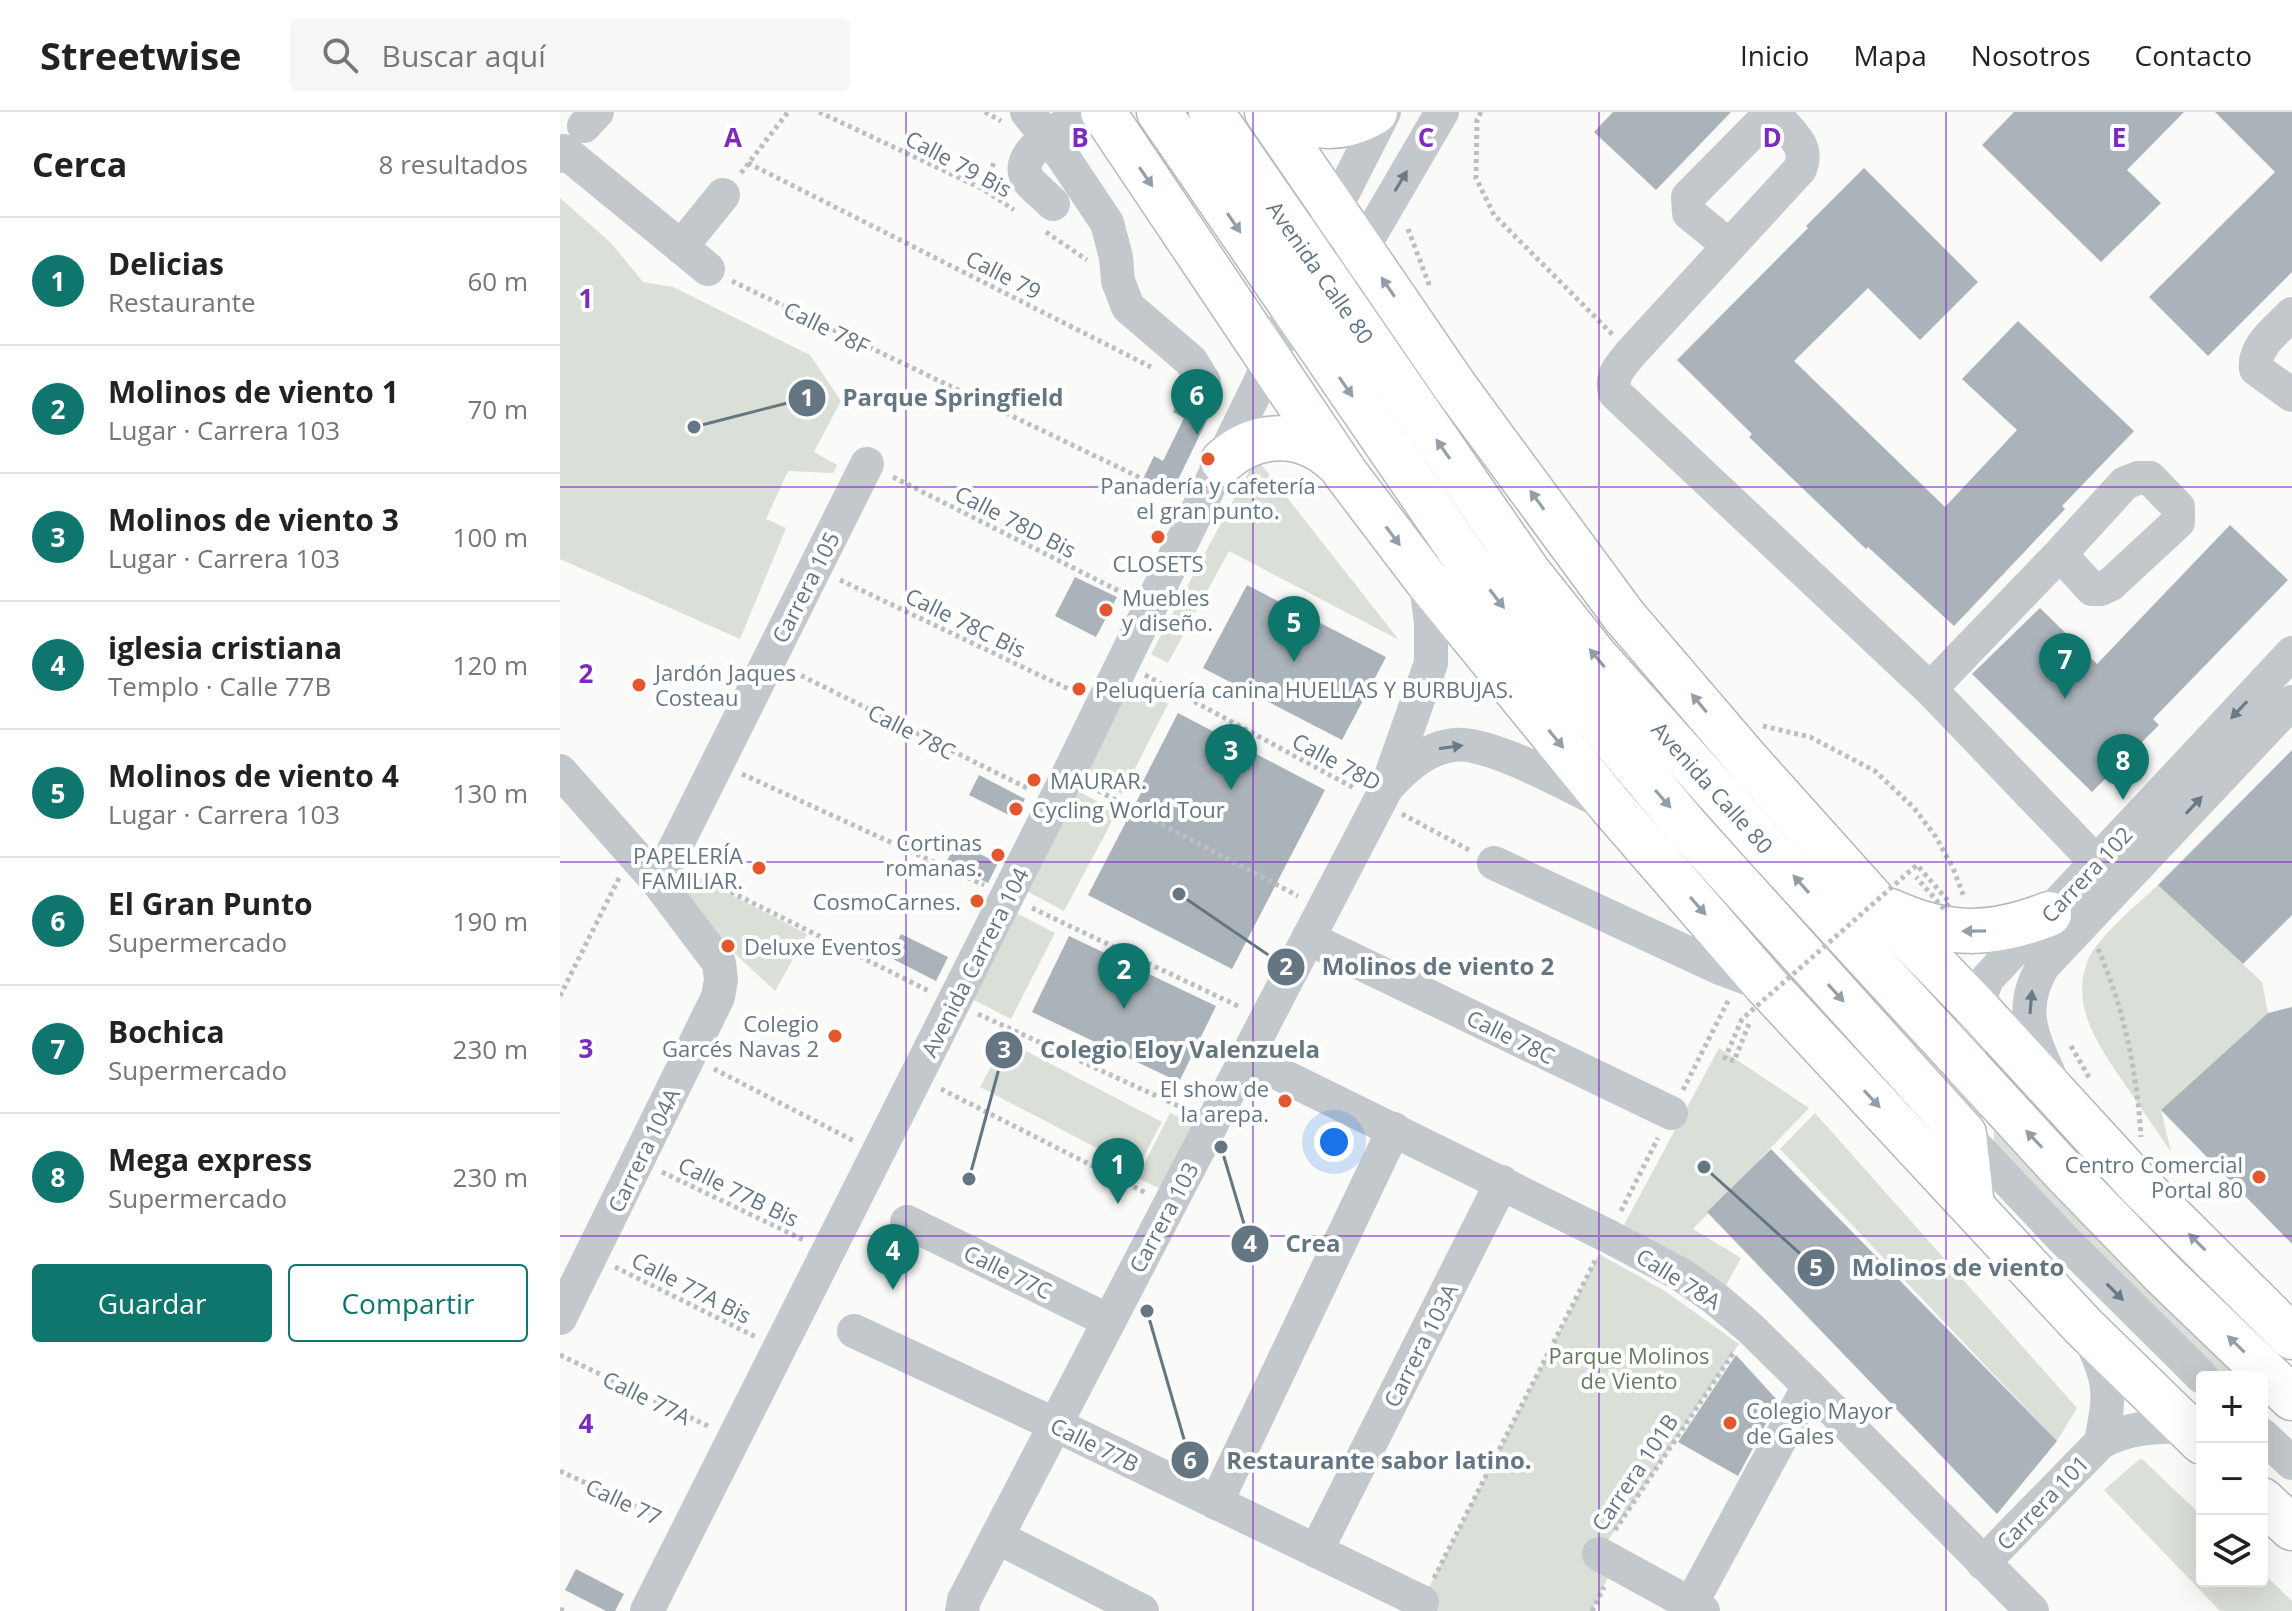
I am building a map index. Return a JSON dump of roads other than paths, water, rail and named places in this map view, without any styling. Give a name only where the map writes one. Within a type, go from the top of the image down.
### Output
[{"type":"highway","points":[[1103,112],[1346,474]]},
{"type":"highway","name":"Avenida Calle 80","points":[[1159,112],[1467,561],[1687,827],[1964,1134]]},
{"type":"highway","name":"Avenida Calle 80","points":[[1211,112],[1529,573],[1595,656],[1967,1066],[2164,1275],[2292,1398]]},
{"type":"highway","name":"Avenida Calle 80","points":[[1267,112],[1456,388],[1624,616],[1879,907],[1975,1006],[2076,1091],[2140,1186],[2292,1337]]},
{"type":"highway","points":[[1276,112],[1299,123],[1326,127],[1353,122],[1375,112]]},
{"type":"highway","points":[[1223,461],[1244,446],[1281,437],[1318,447],[1334,459],[1425,578],[1610,805],[1748,991],[1972,1206],[2084,1327],[2194,1434]]},
{"type":"highway","points":[[1879,907],[1912,921],[1945,930],[1969,932],[1996,931],[2049,914]]},
{"type":"highway","points":[[1964,1134],[1972,1206]]},
{"type":"highway","points":[[2268,1506],[2292,1528]]},
{"type":"street","points":[[1037,125],[1084,112]]},
{"type":"street","points":[[1322,272],[1334,208],[1384,112]]},
{"type":"street","name":"Avenida Carrera 104","points":[[647,1611],[1062,789],[1270,362],[1322,272],[1362,249],[1442,112]]},
{"type":"street","points":[[1037,125],[1024,169],[1049,217]]},
{"type":"street","points":[[1037,125],[1063,157],[1107,223],[1116,257],[1118,281],[1128,307],[1191,361],[1204,382],[1205,395]]},
{"type":"street","points":[[576,136],[681,247],[708,269]]},
{"type":"street","points":[[681,247],[723,195]]},
{"type":"street","points":[[1728,245],[1614,374],[1612,384],[1615,393],[1930,689],[2097,863]]},
{"type":"street","points":[[2292,314],[2257,351],[2255,361],[2256,369],[2292,395]]},
{"type":"street","name":"Carrera 105","points":[[658,882],[867,464]]},
{"type":"street","points":[[1930,689],[2060,554]]},
{"type":"street","name":"Carrera 103","points":[[990,1550],[1383,794],[1431,663],[1431,623],[1425,578]]},
{"type":"street","name":"Carrera 102","points":[[1964,1134],[1967,1066],[1975,1006],[1987,979],[2290,659]]},
{"type":"street","name":"Carrera 102","points":[[2076,1091],[2035,1042],[2028,1009],[2034,980],[2043,966],[2292,702]]},
{"type":"street","name":"Carrera 103","points":[[1383,794],[1409,764],[1434,750],[1454,745],[1474,746],[1509,758],[1610,805]]},
{"type":"street","points":[[560,771],[658,882]]},
{"type":"street","points":[[1494,863],[1720,968],[1748,991]]},
{"type":"street","name":"Carrera 104A","points":[[560,1318],[718,997],[721,980],[719,963],[658,882]]},
{"type":"street","name":"Calle 78C","points":[[1316,924],[1671,1113]]},
{"type":"street","name":"Calle 78A","points":[[1247,1058],[1608,1236],[1680,1274],[1716,1299],[1809,1386],[2032,1611]]},
{"type":"street","points":[[1216,1503],[1394,1129]]},
{"type":"street","points":[[1964,1134],[2062,1238],[2196,1371]]},
{"type":"street","name":"Carrera 103A","points":[[1316,1551],[1502,1182]]},
{"type":"street","name":"Calle 77C","points":[[907,1222],[1109,1321]]},
{"type":"street","name":"Carrera 101","points":[[2084,1327],[2104,1365],[2107,1381],[2108,1408],[2101,1442]]},
{"type":"street","name":"Calle 77B","points":[[854,1331],[1422,1602]]},
{"type":"street","points":[[1599,1554],[1697,1608],[1809,1386]]},
{"type":"street","name":"Carrera 101","points":[[1983,1563],[2101,1442],[2134,1429],[2194,1434]]},
{"type":"street","points":[[2268,1441],[2292,1463]]},
{"type":"street","points":[[962,1611],[964,1600],[990,1550]]},
{"type":"street","points":[[982,1611],[990,1550]]},
{"type":"street","points":[[990,1550],[1142,1611]]},
{"type":"place","name":"Parque Springfield","points":[[694,427]]},
{"type":"place","name":"El Gran Punto","points":[[1197,435]]},
{"type":"place","name":"Panadería y cafetería el gran punto.","points":[[1208,459]]},
{"type":"place","name":"CLOSETS","points":[[1158,537]]},
{"type":"place","name":"Muebles y diseño.","points":[[1106,610]]},
{"type":"place","name":"Molinos de viento 4","points":[[1294,662]]},
{"type":"place","name":"Jardón Jaques Costeau","points":[[639,685]]},
{"type":"place","name":"Peluquería canina HUELLAS Y BURBUJAS.","points":[[1079,689]]},
{"type":"place","name":"Bochica","points":[[2065,699]]},
{"type":"place","name":"MAURAR.","points":[[1034,780]]},
{"type":"place","name":"Molinos de viento 3","points":[[1231,790]]},
{"type":"place","name":"Mega express","points":[[2123,800]]},
{"type":"place","name":"Cycling World Tour","points":[[1016,809]]},
{"type":"place","name":"Cortinas romanas.","points":[[998,855]]},
{"type":"place","name":"PAPELERÍA FAMILIAR.","points":[[759,868]]},
{"type":"place","name":"Molinos de viento 2","points":[[1179,894]]},
{"type":"place","name":"CosmoCarnes.","points":[[977,901]]},
{"type":"place","name":"Deluxe Eventos","points":[[728,946]]},
{"type":"place","name":"Molinos de viento 1","points":[[1124,1009]]},
{"type":"place","name":"Colegio Garcés Navas 2","points":[[835,1036]]},
{"type":"place","name":"El show de la arepa.","points":[[1285,1101]]},
{"type":"place","name":"Crea","points":[[1221,1147]]},
{"type":"place","name":"Molinos de viento","points":[[1704,1167]]},
{"type":"place","name":"Centro Comercial Portal 80","points":[[2259,1177]]},
{"type":"place","name":"Colegio Eloy Valenzuela","points":[[969,1179]]},
{"type":"place","name":"Delicias","points":[[1118,1204]]},
{"type":"place","name":"iglesia cristiana","points":[[893,1290]]},
{"type":"place","name":"Restaurante sabor latino.","points":[[1147,1311]]},
{"type":"place","name":"Colegio Mayor de Gales","points":[[1730,1423]]},
{"type":"park label","name":"Parque Molinos de Viento","points":[[1629,1368]]}]
